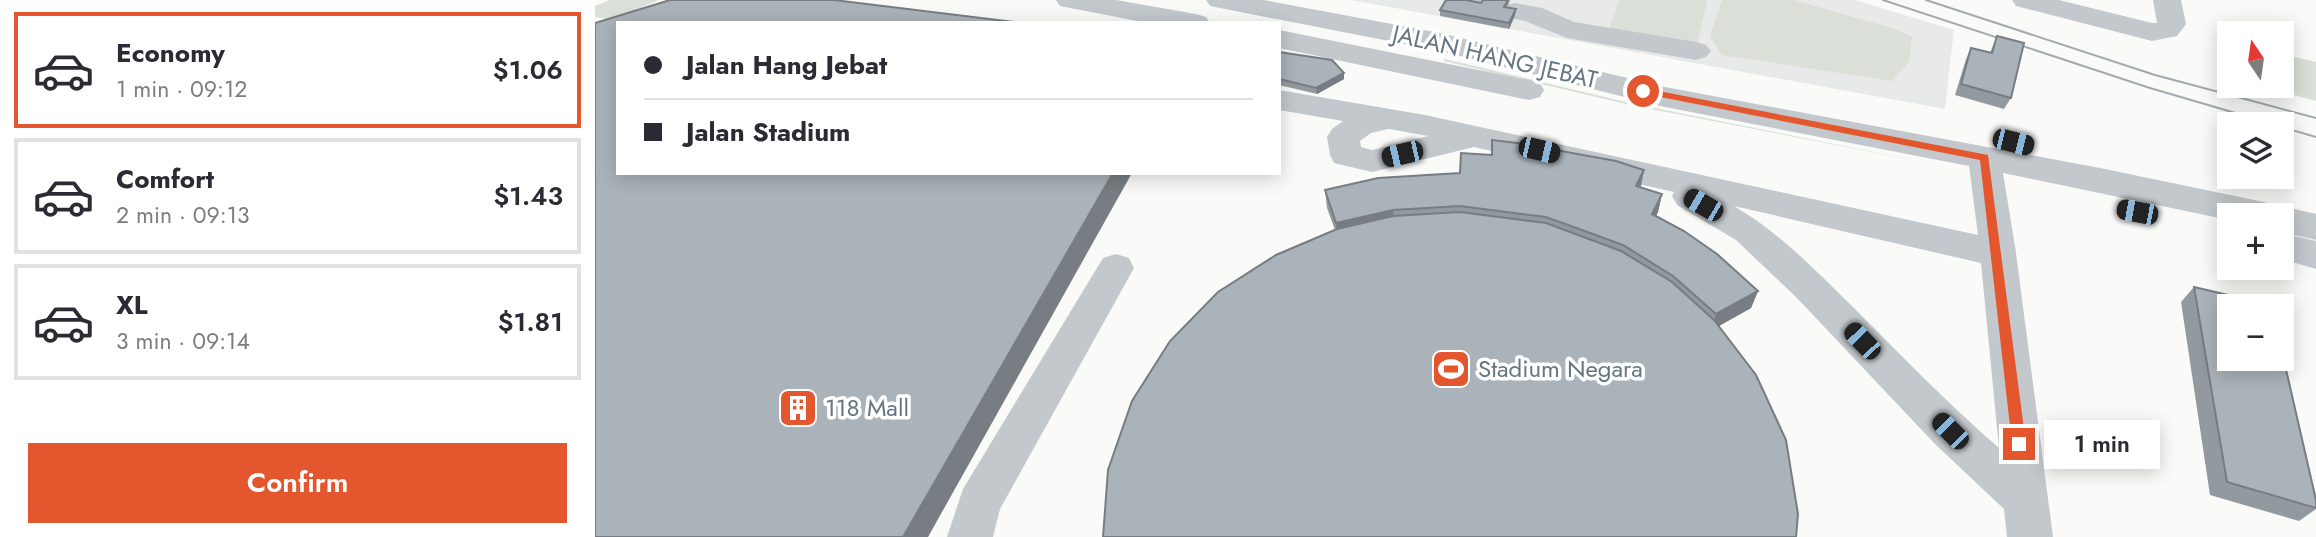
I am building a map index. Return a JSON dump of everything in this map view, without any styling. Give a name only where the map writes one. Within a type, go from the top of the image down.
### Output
[{"type":"street","points":[[1070,0],[1182,21]]},
{"type":"street","name":"JALAN HANG JEBAT","points":[[1220,0],[1440,42],[1986,171],[2217,229]]},
{"type":"street","points":[[2026,0],[2152,32],[2167,30],[2172,24],[2167,0]]},
{"type":"street","points":[[2068,0],[2111,11],[2123,7],[2121,0]]},
{"type":"street","points":[[1514,61],[1529,8],[1567,29],[1696,51]]},
{"type":"street","name":"JALAN HANG JEBAT","points":[[1281,39],[1427,67],[1635,115],[1986,171],[2100,180],[2217,205]]},
{"type":"street","points":[[1621,86],[1632,40]]},
{"type":"street","points":[[1711,85],[1998,138],[2027,146],[2100,180]]},
{"type":"street","points":[[1281,100],[1476,136],[1998,253]]},
{"type":"street","points":[[1389,119],[1361,124],[1343,137],[1346,155],[1372,161],[1476,136]]},
{"type":"street","points":[[1986,171],[1998,253],[2027,518]]},
{"type":"street","points":[[1657,178],[1749,232],[1809,287],[1950,431],[2027,518]]},
{"type":"street","points":[[2294,222],[2316,227]]},
{"type":"street","points":[[2294,249],[2316,255]]},
{"type":"street","points":[[970,537],[979,504],[1116,268]]},
{"type":"shaded area","points":[[610,0],[659,0],[612,20],[595,17],[595,6]]},
{"type":"shaded area","points":[[1351,0],[1855,0],[1954,30],[1945,109]]},
{"type":"shaded area","points":[[1619,0],[1707,0],[1697,45],[1609,30]]},
{"type":"shaded area","points":[[1722,0],[1794,0],[1898,30],[1912,37],[1909,62],[1892,81],[1722,55],[1710,37]]},
{"type":"shaded area","points":[[2294,57],[2316,62],[2316,101],[2294,95]]},
{"type":"shaded area","points":[[1445,59],[1630,103],[1924,162],[1630,105],[1444,61]]},
{"type":"building","name":"118 Mall","points":[[670,0],[834,0],[1006,21],[616,21],[616,175],[1112,175],[903,537],[595,537],[595,23]]},
{"type":"building","points":[[1446,0],[1481,3],[1483,0],[1508,0],[1504,7],[1516,9],[1509,23],[1440,10]]},
{"type":"building","points":[[1997,36],[2024,43],[2011,98],[1961,84],[1971,48],[1992,53]]},
{"type":"building","points":[[1281,52],[1332,60],[1344,73],[1316,88],[1281,79]]},
{"type":"building","points":[[1492,140],[1616,161],[1644,170],[1636,186],[1662,194],[1652,214],[1684,231],[1717,254],[1758,291],[1716,314],[1673,276],[1623,245],[1546,217],[1460,206],[1393,210],[1336,223],[1325,190],[1378,178],[1460,173],[1461,153],[1492,155]]},
{"type":"building","name":"Stadium Negara","points":[[1460,212],[1546,223],[1621,251],[1672,282],[1714,320],[1756,375],[1786,440],[1798,514],[1796,537],[1103,537],[1108,470],[1132,401],[1170,341],[1218,292],[1276,255],[1337,229],[1393,216]]},
{"type":"building","points":[[2194,287],[2224,294],[2217,294],[2217,371],[2286,371],[2316,508],[2227,482]]},
{"type":"tram line","points":[[1883,0],[2150,88],[2232,112]]},
{"type":"tram line","points":[[1926,0],[2155,75],[2316,118]]},
{"type":"tram line","points":[[2294,131],[2316,137]]},
{"type":"place","name":"Stadium Negara","points":[[1451,369]]},
{"type":"place","name":"118 Mall","points":[[798,408]]},
{"type":"route","points":[[1643,91],[1985,158],[2019,444]]}]
